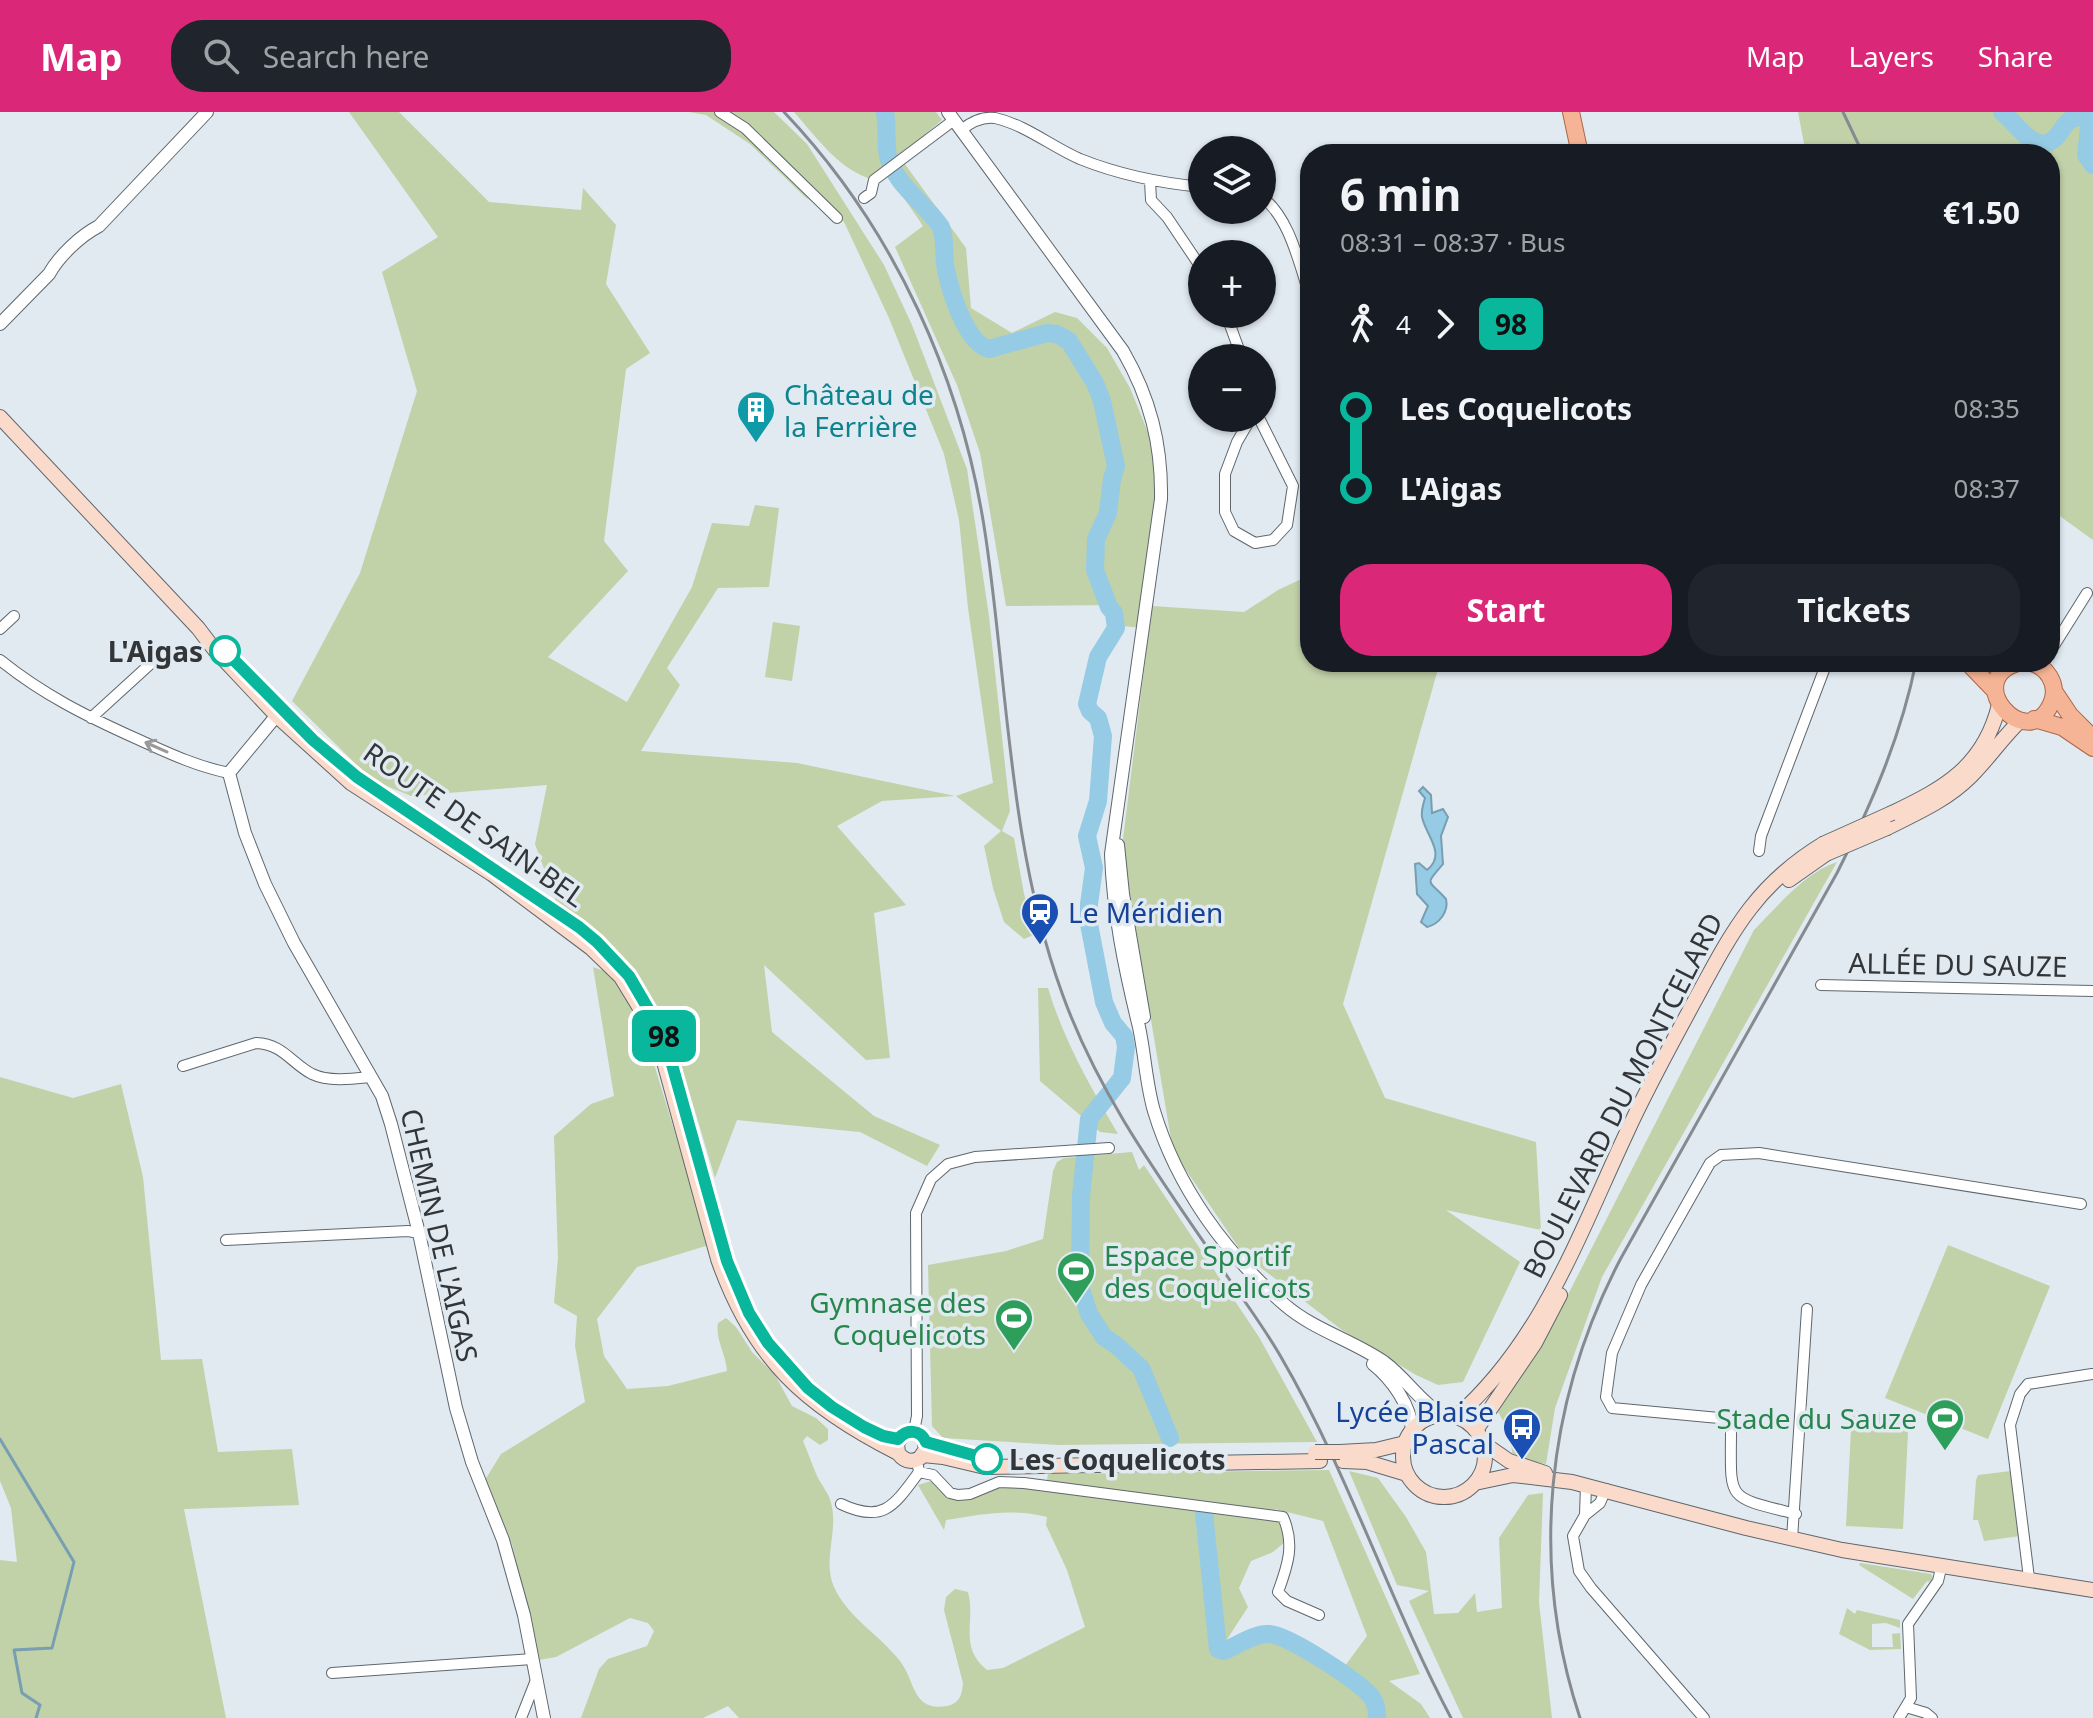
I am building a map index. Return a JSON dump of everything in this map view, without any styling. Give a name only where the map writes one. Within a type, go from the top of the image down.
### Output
[{"type":"main road","points":[[1571,112],[1578,144]]},
{"type":"main road","name":"ROUTE DE SAIN-BEL","points":[[0,417],[198,628],[214,649],[351,783],[492,874],[591,948],[621,977],[649,1023],[664,1062],[718,1259],[727,1285],[760,1346],[783,1374],[818,1406],[850,1427],[898,1446]]},
{"type":"main road","points":[[1975,672],[1997,698],[2004,712],[2062,727],[2093,748]]},
{"type":"main road","points":[[1997,698],[2000,675],[2007,672]]},
{"type":"main road","points":[[2046,672],[2054,691],[2070,715],[2093,738]]},
{"type":"main road","points":[[2028,720],[2049,708],[2054,691]]},
{"type":"main road","name":"BOULEVARD DU MONTCELARD","points":[[1889,821],[1946,784],[1979,754],[1993,726],[1997,698]]},
{"type":"main road","name":"BOULEVARD DU MONTCELARD","points":[[1449,1416],[1484,1390],[1528,1333],[1571,1258],[1627,1130],[1735,925],[1775,879],[1800,858],[1949,796],[1971,777],[2006,735],[2028,720]]},
{"type":"main road","name":"BOULEVARD DU MONTCELARD","points":[[1479,1436],[1535,1343],[1579,1260],[1643,1119],[1743,930],[1782,885],[1824,849]]},
{"type":"main road","points":[[1342,1457],[1376,1450],[1408,1437],[1424,1420],[1449,1416],[1509,1461],[1579,1483],[1842,1550],[2093,1590]]},
{"type":"main road","points":[[921,1457],[921,1435],[914,1431],[907,1432],[898,1446],[907,1460],[921,1457],[1318,1456],[1367,1462],[1407,1474]]},
{"type":"main road","points":[[1475,1483],[1484,1464],[1479,1436]]},
{"type":"main road","points":[[1408,1437],[1403,1458],[1407,1474],[1423,1492],[1438,1497],[1455,1496],[1475,1483],[1513,1475],[1579,1483]]},
{"type":"street","points":[[0,324],[54,266],[88,232],[99,226],[189,134],[207,112]]},
{"type":"street","points":[[720,112],[745,128],[837,218]]},
{"type":"street","points":[[864,198],[871,193],[874,180],[954,121],[982,118],[996,118],[1037,135],[1079,158],[1150,181],[1188,185]]},
{"type":"street","points":[[954,121],[1123,351],[1150,407],[1158,441],[1161,499],[1115,830],[1132,956],[1159,1112],[1158,1122],[1167,1151],[1184,1184],[1231,1251],[1287,1307],[1373,1355],[1394,1370],[1429,1407],[1449,1416]]},
{"type":"street","points":[[1150,181],[1151,200],[1188,248]]},
{"type":"street","points":[[1276,211],[1300,268]]},
{"type":"street","points":[[1243,432],[1225,474],[1225,512],[1234,531],[1255,543],[1273,540],[1287,525],[1293,486],[1266,432]]},
{"type":"street","points":[[2060,625],[2087,593]]},
{"type":"street","points":[[0,629],[14,616]]},
{"type":"street","points":[[91,718],[159,656]]},
{"type":"street","points":[[0,660],[30,685],[91,718],[198,766],[229,773],[280,712]]},
{"type":"street","points":[[1759,851],[1761,836],[1823,672]]},
{"type":"street","name":"CHEMIN DE L'AIGAS","points":[[229,773],[245,833],[265,884],[294,943],[382,1096],[419,1233],[456,1408],[472,1462],[503,1540],[524,1615],[544,1718]]},
{"type":"street","name":"ALLÉE DU SAUZE","points":[[1821,985],[2093,991]]},
{"type":"street","points":[[183,1066],[256,1043],[265,1043],[286,1052],[314,1075],[332,1079],[371,1077]]},
{"type":"street","points":[[914,1431],[917,1416],[916,1213],[931,1179],[948,1164],[975,1157],[1109,1148]]},
{"type":"street","points":[[1796,1514],[1742,1500],[1731,1485],[1731,1428],[1719,1418],[1612,1408],[1606,1397],[1612,1353],[1641,1285],[1710,1163],[1721,1155],[1759,1153],[2081,1204]]},
{"type":"street","points":[[226,1240],[419,1233]]},
{"type":"street","points":[[1792,1539],[1807,1309]]},
{"type":"street","points":[[1349,1344],[1384,1373],[1410,1414],[1408,1437]]},
{"type":"street","points":[[2029,1578],[2010,1425],[2020,1394],[2028,1384],[2092,1374]]},
{"type":"street","points":[[841,1504],[861,1514],[874,1514],[896,1500],[921,1457],[950,1493],[958,1495],[970,1494],[999,1482],[1024,1483],[1283,1517],[1291,1542],[1289,1563],[1278,1592],[1287,1601],[1319,1615]]},
{"type":"street","points":[[1579,1483],[1585,1515]]},
{"type":"street","points":[[1606,1489],[1600,1503],[1585,1515],[1573,1536],[1579,1571],[1704,1718]]},
{"type":"street","points":[[1899,1718],[1911,1698],[1908,1624],[1938,1581],[1942,1564]]},
{"type":"street","points":[[332,1673],[532,1659]]},
{"type":"street","points":[[521,1718],[536,1680]]},
{"type":"street","points":[[1906,1707],[1932,1718]]},
{"type":"green space","points":[[349,112],[399,112],[489,202],[581,210],[583,188],[616,225],[606,284],[650,353],[626,369],[604,541],[628,571],[548,657],[627,702],[692,587],[712,523],[749,526],[755,505],[779,508],[769,587],[718,588],[667,668],[680,685],[641,751],[797,763],[955,796],[882,801],[837,826],[906,905],[874,913],[890,1058],[866,1060],[764,965],[772,1032],[874,1116],[940,1145],[927,1166],[860,1132],[737,1120],[715,1178],[671,1031],[617,962],[561,915],[535,844],[547,785],[411,796],[372,780],[292,701],[360,573],[417,391],[382,272],[438,237]]},
{"type":"green space","points":[[689,112],[774,112],[807,144],[884,265],[912,325],[967,469],[989,616],[1010,811],[1002,831],[1014,838],[1024,894],[1036,934],[1024,939],[1004,922],[984,846],[1001,831],[956,796],[993,783],[959,520],[944,454],[889,318],[844,222],[805,197],[750,144],[706,115]]},
{"type":"green space","points":[[794,112],[936,112],[942,120],[899,156],[966,248],[971,308],[1012,333],[1055,312],[1077,318],[1107,348],[1130,388],[1149,435],[1161,499],[1144,628],[1122,626],[1116,605],[1006,606],[980,453],[957,385],[895,247],[923,226],[887,173],[874,180],[850,169]]},
{"type":"green space","points":[[1798,112],[2093,112],[2093,540],[2060,516],[2060,144],[1804,144]]},
{"type":"green space","points":[[1300,580],[1300,672],[1437,672],[1343,1004],[1385,1098],[1536,1142],[1541,1230],[1446,1210],[1520,1262],[1463,1382],[1438,1385],[1416,1375],[1342,1330],[1243,1254],[1173,1151],[1122,847],[1152,606],[1244,612]]},
{"type":"green space","points":[[773,622],[800,626],[792,681],[765,677]]},
{"type":"green space","points":[[1837,862],[1602,1277],[1555,1408],[1546,1464],[1513,1458],[1509,1431],[1498,1412],[1553,1324],[1754,930],[1803,882]]},
{"type":"green space","points":[[593,967],[621,977],[644,1031],[709,1245],[637,1267],[597,1319],[604,1356],[627,1389],[668,1386],[727,1371],[718,1323],[726,1318],[736,1327],[752,1352],[775,1375],[792,1406],[816,1418],[828,1429],[828,1440],[820,1445],[807,1436],[803,1441],[831,1503],[830,1566],[834,1587],[847,1608],[900,1661],[921,1700],[936,1707],[947,1706],[958,1701],[961,1695],[963,1683],[944,1610],[946,1597],[955,1589],[968,1592],[970,1643],[978,1661],[987,1670],[1003,1668],[1085,1627],[1067,1570],[1046,1525],[1047,1517],[1009,1512],[985,1514],[946,1520],[944,1530],[918,1485],[938,1479],[958,1495],[999,1482],[1046,1485],[1048,1474],[1329,1470],[1420,1674],[1389,1681],[1421,1704],[1430,1718],[739,1718],[728,1706],[703,1718],[581,1718],[599,1669],[608,1659],[647,1646],[654,1631],[648,1623],[630,1618],[556,1657],[539,1660],[512,1544],[485,1480],[501,1454],[585,1402],[575,1346],[577,1316],[554,1303],[558,1258],[554,1136],[591,1104],[614,1096]],"holes":[[[1275,1509],[1323,1521],[1367,1636],[1339,1674],[1291,1645],[1271,1638],[1258,1639],[1221,1654],[1214,1643],[1226,1641],[1248,1607],[1239,1588],[1251,1561],[1273,1552],[1285,1542]]]},
{"type":"green space","points":[[1038,988],[1048,988],[1070,1045],[1118,1134],[1100,1132],[1040,1081]]},
{"type":"green space","points":[[0,1077],[73,1098],[121,1084],[143,1177],[161,1360],[202,1359],[218,1452],[292,1449],[299,1505],[184,1509],[226,1718],[0,1718],[0,1560],[17,1562],[11,1508],[0,1481]]},
{"type":"green space","name":"Espace Sportif des Coquelicots","points":[[1132,1152],[1139,1170],[1144,1165],[1259,1337],[1317,1442],[1059,1445],[943,1438],[932,1426],[928,1265],[1006,1251],[1043,1239],[1057,1162],[1064,1158]]},
{"type":"green space","points":[[1948,1245],[2050,1286],[1988,1439],[1885,1398]]},
{"type":"green space","points":[[1852,1411],[1909,1414],[1903,1529],[1846,1526]]},
{"type":"green space","points":[[1349,1471],[1378,1478],[1406,1517],[1426,1552],[1434,1614],[1458,1613],[1475,1593],[1477,1612],[1502,1608],[1499,1538],[1528,1495],[1543,1493],[1539,1602],[1552,1718],[1463,1718],[1409,1601],[1429,1591],[1397,1585]]},
{"type":"green space","points":[[2011,1471],[2020,1536],[1984,1541],[1978,1520],[1973,1520],[1976,1480],[1978,1475]]},
{"type":"green space","points":[[1860,1563],[1931,1574],[1933,1578],[1913,1599]]},
{"type":"green space","points":[[1847,1608],[1855,1614],[1857,1610],[1900,1620],[1900,1628],[1886,1623],[1872,1624],[1872,1647],[1893,1647],[1892,1634],[1900,1633],[1901,1649],[1870,1650],[1839,1634]]},
{"type":"water","points":[[1423,787],[1431,795],[1432,813],[1443,809],[1448,817],[1441,836],[1443,864],[1431,880],[1446,899],[1446,908],[1439,920],[1427,927],[1421,922],[1428,906],[1417,894],[1415,864],[1419,863],[1427,870],[1435,858],[1434,845],[1422,817],[1425,798],[1419,791]]},
{"type":"waterway","points":[[885,112],[888,156],[897,176],[941,227],[948,280],[973,337],[989,349],[1047,333],[1057,334],[1069,341],[1095,383],[1102,401],[1116,466],[1108,513],[1096,539],[1095,570],[1114,613],[1116,628],[1098,657],[1087,704],[1098,718],[1103,736],[1098,801],[1087,836],[1094,868],[1089,924],[1104,1002],[1113,1023],[1124,1036],[1126,1047],[1122,1078],[1089,1119],[1081,1196],[1080,1286],[1089,1314],[1104,1337],[1141,1368],[1170,1438]]},
{"type":"waterway","points":[[2002,112],[2026,136],[2044,144],[2056,137],[2072,119],[2088,117],[2086,155],[2093,165]]},
{"type":"waterway","points":[[0,1439],[74,1562],[52,1648],[14,1650],[22,1693],[40,1705],[36,1718]]},
{"type":"waterway","points":[[1204,1513],[1218,1649],[1223,1651],[1263,1634],[1279,1636],[1322,1659],[1362,1688],[1374,1700],[1377,1718]]},
{"type":"railway","points":[[784,112],[824,157],[891,257],[918,310],[960,422],[986,539],[1020,825],[1044,938],[1077,1031],[1135,1139],[1268,1336],[1305,1401],[1451,1718]]},
{"type":"railway","points":[[1843,112],[1858,144]]},
{"type":"railway","points":[[1580,1718],[1564,1660],[1554,1601],[1551,1542],[1553,1484],[1562,1426],[1576,1369],[1596,1313],[1621,1258],[1850,847],[1893,744],[1914,672]]},
{"type":"bus line","name":"98","points":[[225,651],[313,740],[357,777],[579,927],[629,976],[664,1036],[731,1272],[749,1313],[768,1343],[791,1370],[832,1407],[883,1436],[898,1439],[914,1431],[926,1442],[946,1450],[987,1459]]},
{"type":"place","name":"Château de la Ferrière","points":[[756,444]]},
{"type":"place","name":"L'Aigas","points":[[225,651]]},
{"type":"place","name":"Le Méridien","points":[[1040,946]]},
{"type":"place","name":"Espace Sportif des Coquelicots","points":[[1076,1305]]},
{"type":"place","name":"Gymnase des Coquelicots","points":[[1014,1352]]},
{"type":"place","name":"Stade du Sauze","points":[[1945,1452]]},
{"type":"place","name":"Les Coquelicots","points":[[987,1459]]},
{"type":"place","name":"Lycée Blaise Pascal","points":[[1522,1461]]}]
